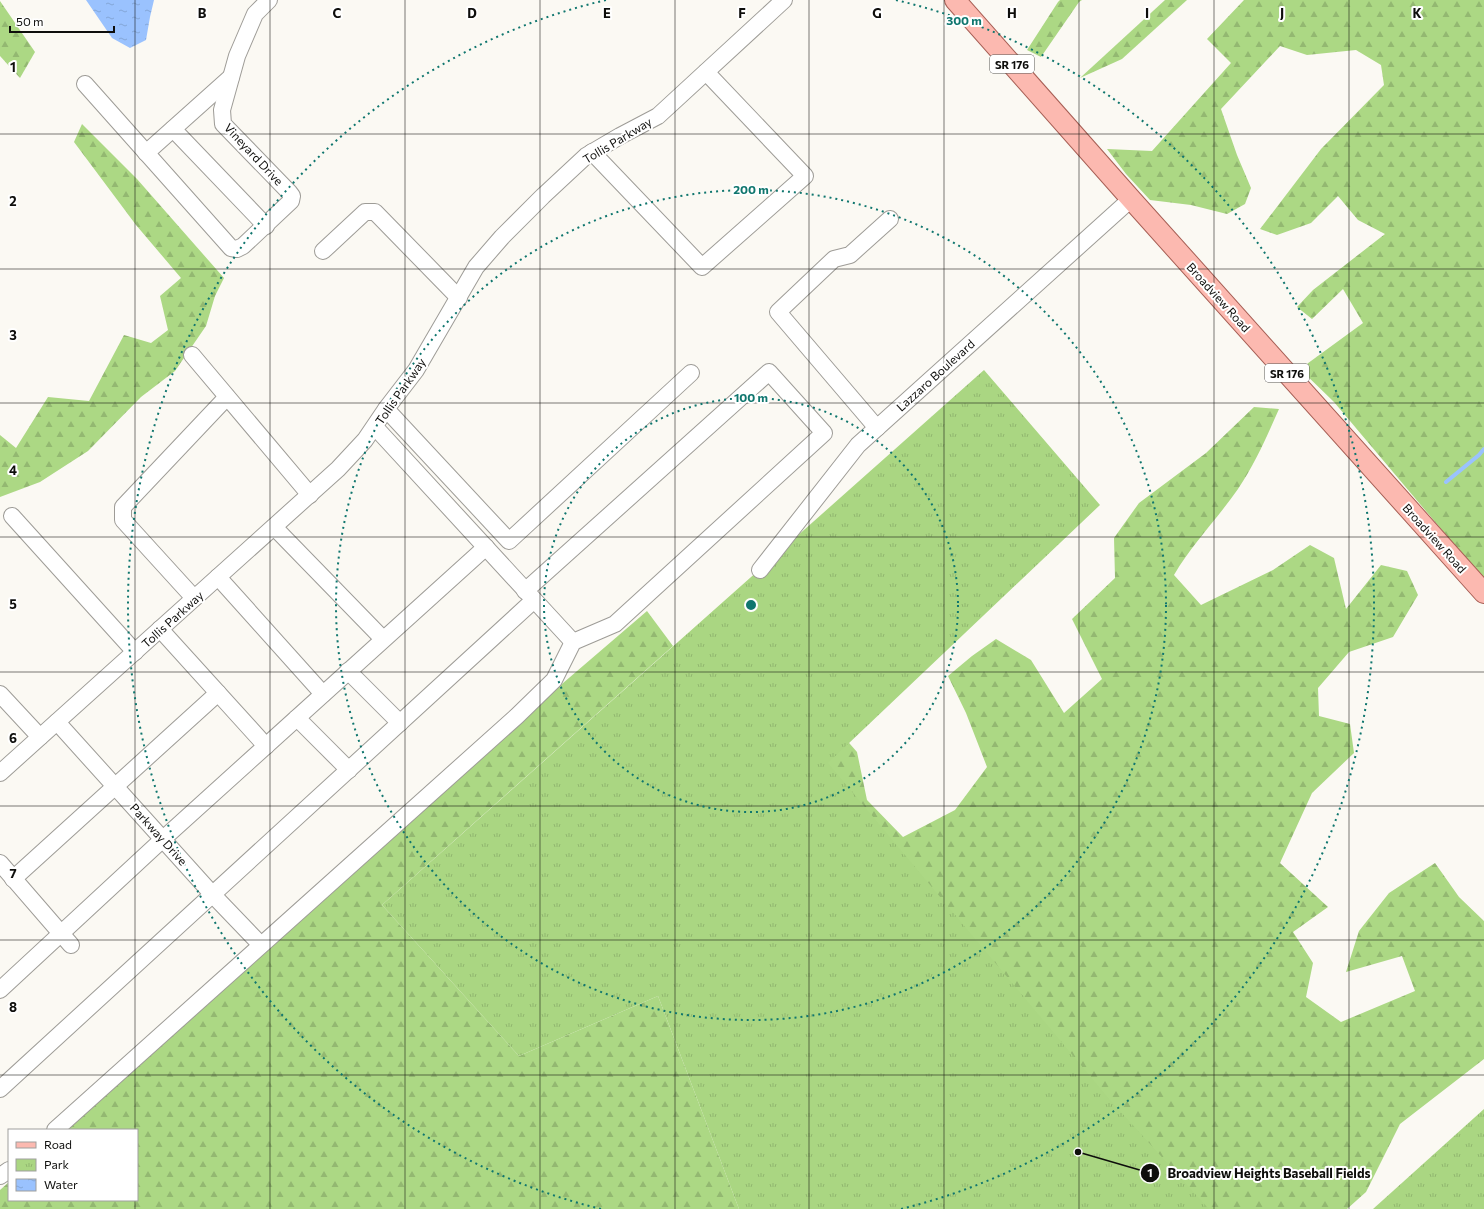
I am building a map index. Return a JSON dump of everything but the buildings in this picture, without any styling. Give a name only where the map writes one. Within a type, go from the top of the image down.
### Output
[{"type":"main road","name":"Broadview Road","points":[[955,0],[1484,593]]},
{"type":"street","name":"Vineyard Drive","points":[[266,226],[291,201],[292,196],[223,124],[222,110],[237,56],[255,14],[269,0]]},
{"type":"street","name":"Tollis Parkway","points":[[0,773],[338,469],[365,440],[386,409],[416,370],[476,267],[502,237],[543,196],[592,152],[658,116],[784,0]]},
{"type":"street","points":[[592,152],[702,267],[805,176],[706,72]]},
{"type":"street","points":[[146,153],[231,77]]},
{"type":"street","points":[[85,84],[231,248],[237,249],[266,226],[173,129]]},
{"type":"street","name":"Lazzaro Boulevard","points":[[760,570],[858,445],[1131,199]]},
{"type":"street","points":[[323,251],[365,212],[375,212],[458,298]]},
{"type":"street","points":[[877,428],[778,312],[834,259],[850,255],[890,219]]},
{"type":"street","points":[[192,355],[310,495]]},
{"type":"street","points":[[0,1089],[214,895],[400,723],[530,596],[769,372],[824,433],[615,624],[573,642],[554,680],[517,716],[56,1129]]},
{"type":"street","points":[[386,409],[508,540],[691,373]]},
{"type":"street","points":[[194,598],[123,520],[123,507],[227,397]]},
{"type":"street","points":[[375,427],[573,642]]},
{"type":"street","points":[[12,516],[135,652]]},
{"type":"street","points":[[274,527],[383,639]]},
{"type":"street","points":[[2,985],[66,939],[163,839],[486,547]]},
{"type":"street","points":[[218,577],[323,694]]},
{"type":"street","points":[[160,629],[266,746]]},
{"type":"street","points":[[348,671],[400,723]]},
{"type":"street","points":[[13,879],[218,693]]},
{"type":"street","points":[[0,694],[40,737]]},
{"type":"street","points":[[297,718],[349,770]]},
{"type":"street","name":"Parkway Drive","points":[[57,722],[261,945]]},
{"type":"street","points":[[0,863],[66,939]]},
{"type":"green space","points":[[1060,0],[1082,0],[1079,2],[1041,57],[1027,50]]},
{"type":"green space","points":[[1165,0],[1187,0],[1122,59],[1080,78]]},
{"type":"green space","points":[[1244,0],[1484,0],[1484,580],[1334,402],[1300,369],[1363,323],[1343,289],[1312,319],[1297,307],[1313,290],[1385,234],[1358,220],[1338,196],[1311,223],[1277,235],[1260,229],[1321,149],[1384,85],[1381,65],[1356,50],[1307,55],[1280,46],[1221,109],[1237,155],[1251,188],[1245,204],[1227,214],[1191,205],[1150,200],[1126,174],[1107,149],[1152,151],[1231,63],[1207,39]]},
{"type":"green space","points":[[0,1],[35,52],[20,78],[0,56]]},
{"type":"green space","points":[[82,124],[137,179],[224,278],[215,296],[206,326],[175,371],[141,397],[88,451],[40,482],[0,497],[0,435],[16,448],[48,397],[89,401],[124,335],[151,343],[168,330],[160,296],[181,278],[136,225],[74,142]]},
{"type":"green space","points":[[984,370],[1100,505],[828,763],[1111,1101],[1209,1209],[739,1209],[658,996],[519,1056],[382,905]]},
{"type":"green space","points":[[1254,407],[1279,409],[1250,470],[1238,489],[1174,575],[1201,605],[1273,570],[1310,545],[1334,558],[1346,609],[1381,565],[1407,571],[1418,595],[1393,637],[1349,652],[1318,688],[1319,716],[1350,724],[1354,753],[1312,793],[1280,863],[1328,907],[1293,932],[1313,963],[1306,997],[1341,1022],[1415,991],[1402,956],[1346,972],[1359,931],[1389,893],[1435,863],[1459,897],[1484,921],[1484,1059],[1400,1124],[1366,1192],[1347,1209],[1186,1209],[803,759],[836,728],[857,752],[867,800],[903,837],[955,810],[987,767],[966,713],[948,676],[996,639],[1031,660],[1064,713],[1102,679],[1072,619],[1115,578],[1114,538],[1139,503],[1206,453]]},
{"type":"green space","points":[[647,611],[673,646],[382,905],[519,1056],[658,996],[739,1209],[0,1209],[0,1190],[8,1183],[8,1201],[138,1201],[138,1129],[68,1129],[507,731]]},
{"type":"green space","points":[[1484,1109],[1484,1209],[1373,1209]]},
{"type":"water","points":[[86,0],[154,0],[146,40],[130,48],[112,38]]},
{"type":"waterway","points":[[1446,482],[1479,455],[1484,449]]},
{"type":"place","name":"Broadview Heights Baseball Fields","points":[[1078,1152]]}]
